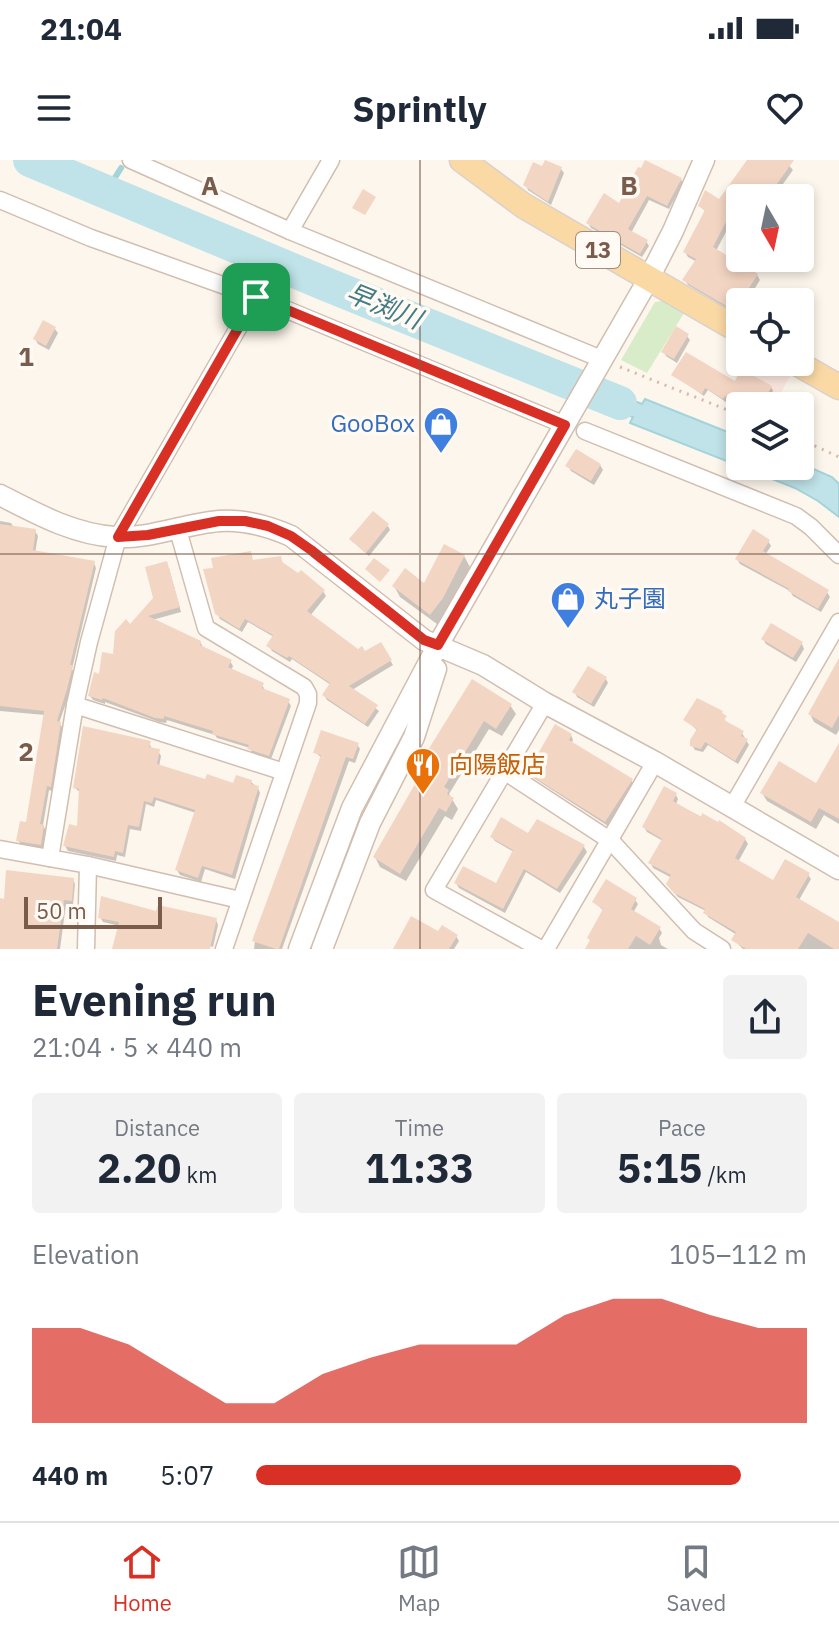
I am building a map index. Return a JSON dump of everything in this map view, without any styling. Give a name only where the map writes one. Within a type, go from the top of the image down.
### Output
[{"type":"main road","name":"13","points":[[462,160],[524,206],[726,323]]},
{"type":"main road","points":[[814,373],[839,387]]},
{"type":"street","points":[[131,160],[290,231],[604,360]]},
{"type":"street","points":[[290,231],[331,160]]},
{"type":"street","points":[[299,949],[352,808],[438,645],[575,428],[604,360],[673,231],[704,160]]},
{"type":"street","points":[[0,200],[91,238],[256,297],[796,516],[839,555]]},
{"type":"street","points":[[50,858],[75,705],[118,537],[256,297]]},
{"type":"street","points":[[0,495],[64,526],[118,537],[178,530],[219,521],[245,521],[291,536],[424,640],[483,665],[839,869]]},
{"type":"street","points":[[178,530],[206,628],[307,690],[308,703],[224,949]]},
{"type":"street","points":[[732,807],[839,622]]},
{"type":"street","points":[[322,949],[370,823],[414,737],[436,672],[438,645]]},
{"type":"street","points":[[545,703],[434,890],[543,949],[611,841],[655,762]]},
{"type":"street","points":[[75,705],[284,772]]},
{"type":"street","points":[[504,771],[611,841],[694,931],[722,949]]},
{"type":"street","points":[[0,849],[88,865],[240,900]]},
{"type":"street","points":[[86,949],[88,865]]},
{"type":"path","points":[[604,360],[726,409]]},
{"type":"path","points":[[814,445],[839,457]]},
{"type":"shaded area","points":[[737,376],[790,376],[781,392],[728,392]]},
{"type":"green space","points":[[662,301],[684,313],[647,373],[621,360],[655,302]]},
{"type":"water","points":[[594,385],[642,404],[645,399],[726,431],[726,461],[630,423],[633,417],[587,400]]},
{"type":"water","points":[[814,469],[832,477],[839,484],[839,517],[818,501],[775,480],[814,480]]},
{"type":"building","points":[[545,160],[562,167],[548,202],[523,185],[533,162],[542,166]]},
{"type":"building","points":[[645,160],[682,178],[667,206],[647,196],[628,229],[648,240],[640,254],[586,223],[604,193],[619,203]]},
{"type":"building","points":[[747,160],[794,160],[777,184],[730,184]]},
{"type":"building","points":[[363,189],[376,197],[365,215],[352,208]]},
{"type":"building","points":[[726,189],[726,222],[713,247],[726,255],[726,272],[758,274],[749,288],[726,288],[726,306],[682,280],[696,259],[683,252],[705,210],[698,206],[705,190],[719,199]]},
{"type":"building","points":[[43,320],[56,327],[46,346],[33,339]]},
{"type":"building","points":[[676,326],[689,334],[674,359],[661,352]]},
{"type":"building","points":[[686,352],[735,381],[738,376],[754,376],[772,386],[769,392],[726,392],[723,399],[705,388],[702,394],[671,375]]},
{"type":"building","points":[[576,449],[601,464],[591,481],[565,466]]},
{"type":"building","points":[[373,511],[389,524],[366,553],[349,539]]},
{"type":"building","points":[[0,524],[36,529],[33,550],[95,561],[70,665],[73,665],[57,721],[61,722],[51,787],[47,786],[40,824],[44,825],[41,845],[16,841],[20,821],[26,822],[44,711],[0,706]]},
{"type":"building","points":[[753,529],[770,540],[763,551],[829,590],[818,609],[735,559]]},
{"type":"building","points":[[444,544],[465,555],[443,598],[430,615],[392,586],[405,568],[424,583]]},
{"type":"building","points":[[251,551],[253,560],[281,556],[282,562],[298,573],[301,570],[325,590],[307,611],[358,649],[362,646],[365,651],[381,642],[392,660],[349,686],[378,705],[365,724],[322,695],[330,683],[289,656],[287,658],[266,646],[273,635],[245,619],[239,629],[215,614],[203,569],[213,568],[211,558]]},
{"type":"building","points":[[374,558],[390,570],[380,582],[365,569]]},
{"type":"building","points":[[167,561],[180,607],[148,616],[201,641],[200,645],[232,660],[228,667],[264,683],[262,688],[290,699],[269,756],[247,749],[249,745],[212,734],[213,731],[164,716],[164,719],[155,718],[103,698],[88,696],[94,672],[99,674],[102,652],[113,654],[115,631],[126,619],[130,624],[153,598],[145,567]]},
{"type":"building","points":[[771,623],[803,642],[793,658],[761,639]]},
{"type":"building","points":[[839,658],[839,715],[832,728],[808,714]]},
{"type":"building","points":[[588,666],[607,677],[591,704],[572,692]]},
{"type":"building","points":[[472,679],[512,704],[496,729],[484,721],[444,787],[449,790],[447,794],[454,798],[446,812],[439,808],[400,874],[373,857],[419,777],[410,773],[416,762],[420,763]]},
{"type":"building","points":[[697,698],[723,711],[727,716],[724,720],[744,731],[741,736],[748,739],[735,761],[705,742],[701,749],[690,746],[697,729],[683,720]]},
{"type":"building","points":[[555,724],[572,734],[569,740],[633,779],[605,822],[527,773]]},
{"type":"building","points":[[83,726],[151,741],[149,747],[160,749],[157,764],[205,779],[207,774],[233,783],[236,775],[259,786],[232,875],[202,866],[198,878],[175,870],[195,810],[154,797],[152,803],[144,801],[139,827],[128,825],[123,853],[115,851],[114,857],[63,846],[69,824],[77,826],[79,789],[73,788]]},
{"type":"building","points":[[321,730],[359,743],[353,759],[346,757],[279,949],[276,949],[252,941],[321,755],[313,753]]},
{"type":"building","points":[[839,743],[839,819],[819,808],[811,822],[760,793],[779,761],[816,783]]},
{"type":"building","points":[[664,786],[677,793],[673,801],[701,817],[702,813],[719,820],[746,838],[735,858],[773,880],[785,859],[810,873],[796,897],[839,922],[839,949],[808,933],[798,949],[746,949],[731,940],[736,932],[703,913],[705,909],[674,893],[666,884],[671,875],[648,863],[662,839],[642,827]]},
{"type":"building","points":[[501,817],[528,833],[537,819],[585,845],[557,889],[524,869],[503,909],[454,883],[463,866],[496,883],[513,850],[490,837]]},
{"type":"building","points":[[6,870],[74,878],[72,901],[64,900],[57,949],[0,949],[0,898],[4,899]]},
{"type":"building","points":[[606,879],[637,898],[631,909],[661,927],[650,945],[636,936],[628,949],[585,949],[590,940],[587,938],[603,909],[592,902]]},
{"type":"building","points":[[101,896],[156,911],[158,905],[217,918],[210,949],[112,949],[119,922],[98,918]]},
{"type":"building","points":[[411,916],[438,931],[442,925],[458,935],[449,949],[393,949]]},
{"type":"waterway","name":"早渕川","points":[[30,160],[620,403]]},
{"type":"waterway","points":[[106,192],[121,168]]},
{"type":"place","name":"GooBox","points":[[441,455]]},
{"type":"place","name":"丸子園","points":[[568,630]]},
{"type":"place","name":"向陽飯店","points":[[423,796]]},
{"type":"route","points":[[256,297],[565,425],[438,645],[424,640],[291,536],[268,526],[245,521],[219,521],[148,535],[118,537],[256,297]]}]
